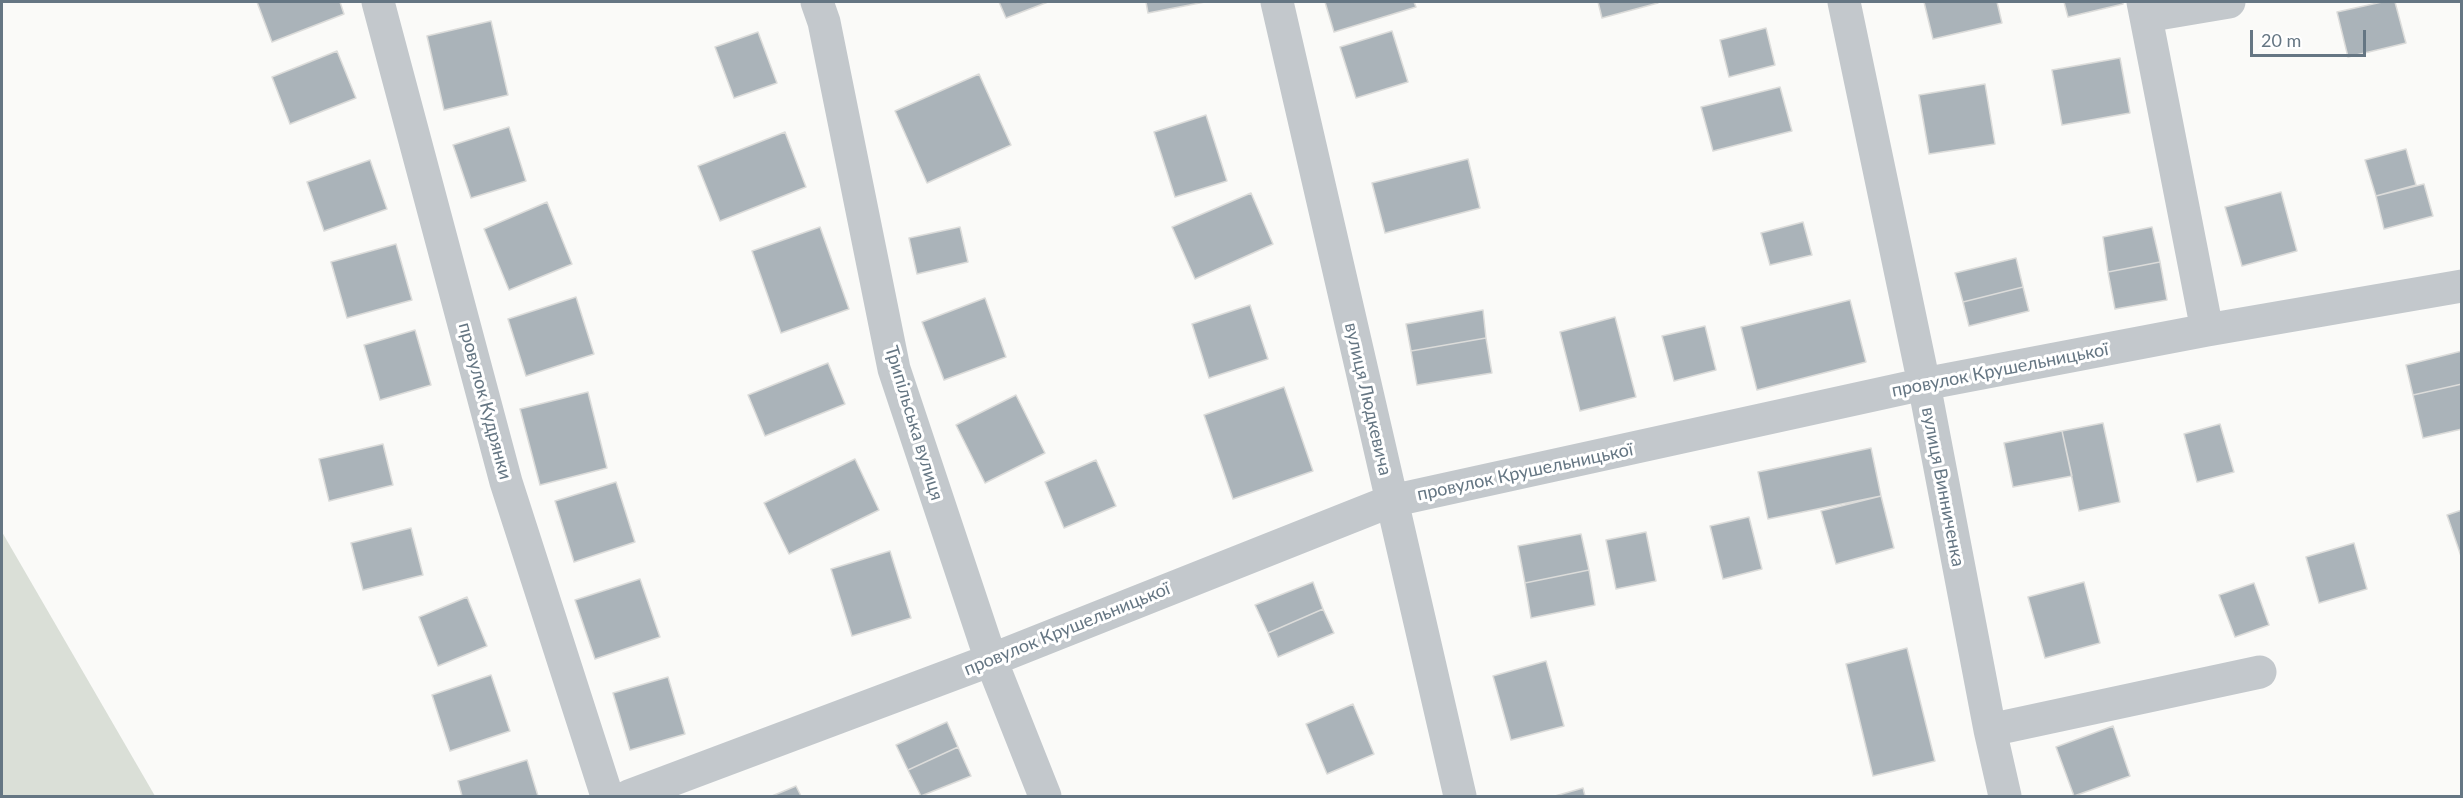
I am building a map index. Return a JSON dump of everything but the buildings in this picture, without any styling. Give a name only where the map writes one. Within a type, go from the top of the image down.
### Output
[{"type":"street","name":"провулок Кудрянки","points":[[378,2],[506,482],[607,796]]},
{"type":"street","name":"Трипільська вулиця","points":[[817,2],[824,22],[894,369],[991,660],[1045,796]]},
{"type":"street","name":"вулиця Людкевича","points":[[1277,2],[1460,796]]},
{"type":"street","name":"вулиця Винниченка","points":[[1844,2],[1924,384],[1990,730],[2005,796]]},
{"type":"street","points":[[2207,330],[2145,9],[2229,2]]},
{"type":"street","name":"провулок Крушельницької","points":[[629,796],[991,660],[1391,501],[1924,384],[2207,330],[2462,286]]},
{"type":"street","points":[[1990,730],[2260,672]]},
{"type":"shaded area","points":[[2,532],[155,796],[2,796]]}]
